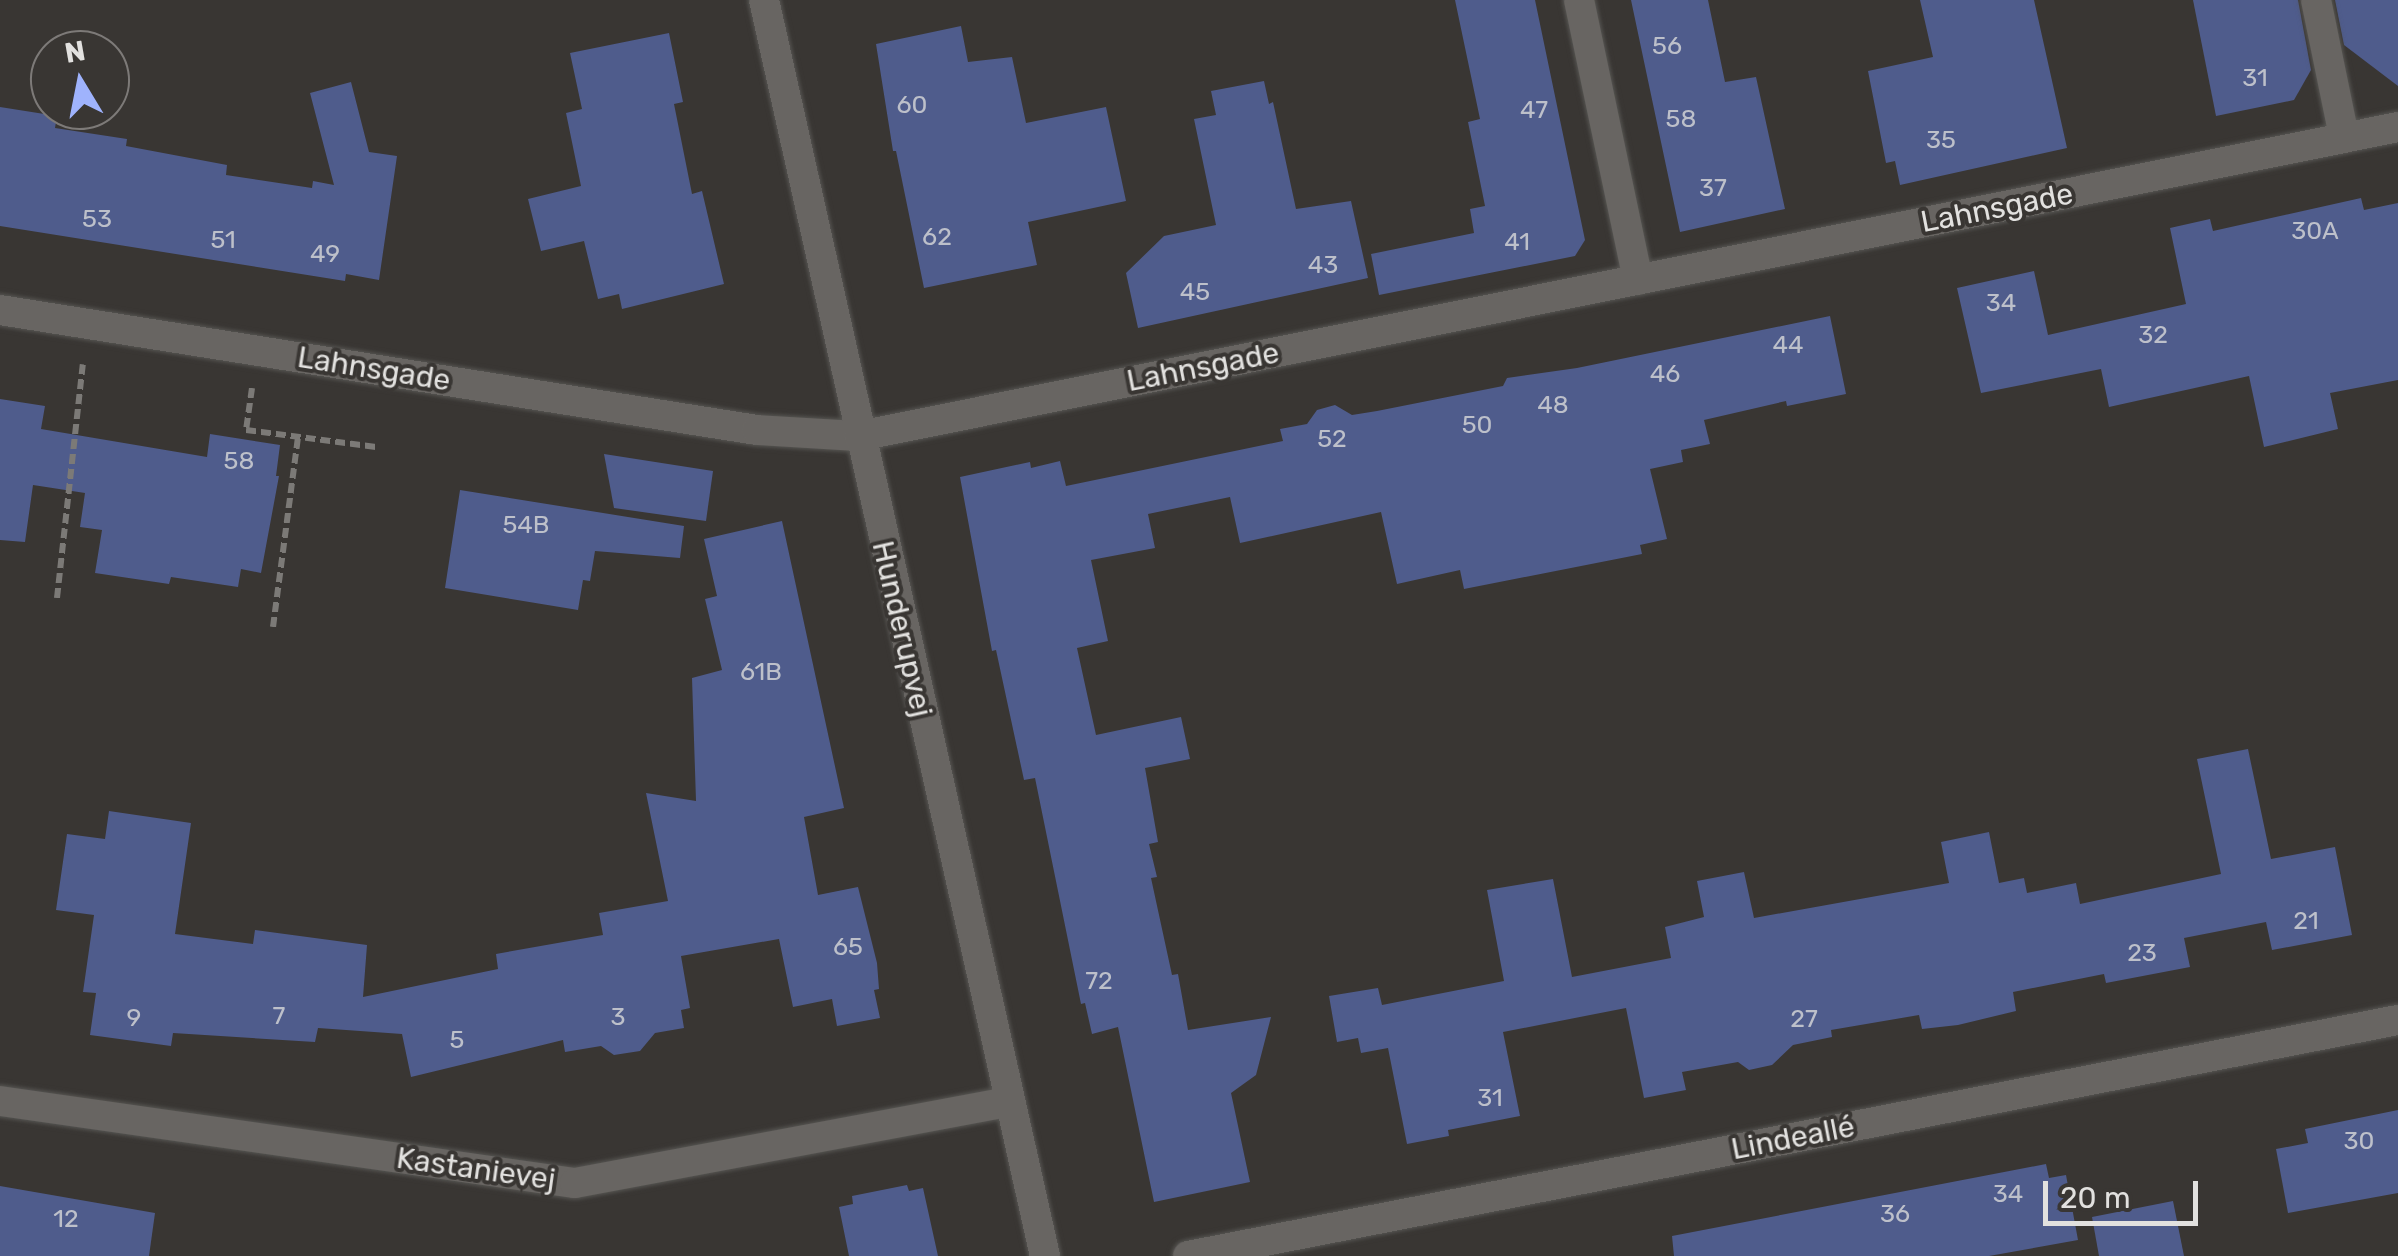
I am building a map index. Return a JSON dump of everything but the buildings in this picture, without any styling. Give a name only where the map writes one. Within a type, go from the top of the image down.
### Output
[{"type":"street","name":"Hunderupvej","points":[[764,0],[1045,1256]]},
{"type":"street","points":[[1579,0],[1638,280]]},
{"type":"street","points":[[2316,0],[2344,138]]},
{"type":"street","name":"Lahnsgade","points":[[0,310],[757,430],[859,436],[2398,127]]},
{"type":"street","name":"Lindeallé","points":[[1188,1256],[2398,1020]]},
{"type":"street","name":"Kastanievej","points":[[0,1101],[576,1183],[1009,1102]]},
{"type":"path","points":[[57,598],[88,323]]},
{"type":"path","points":[[251,394],[246,430],[376,447]]},
{"type":"path","points":[[273,627],[298,436]]}]
